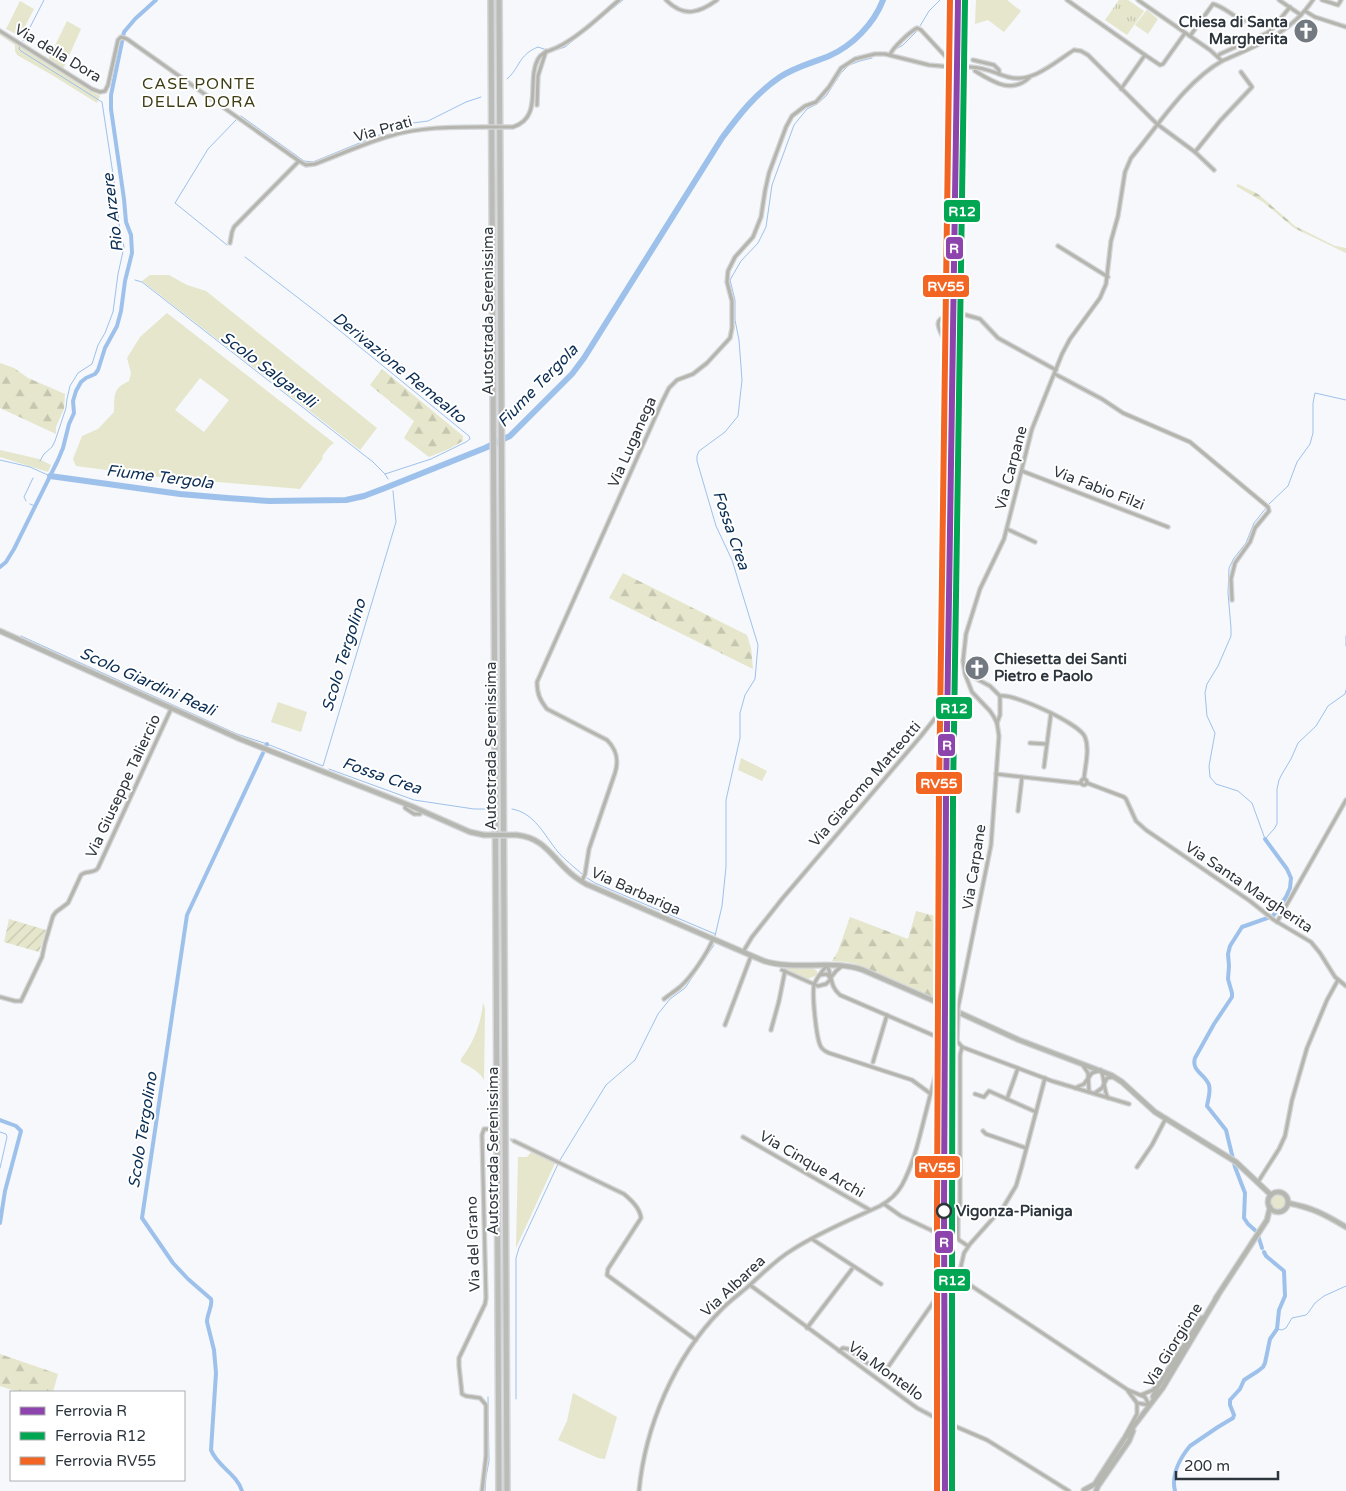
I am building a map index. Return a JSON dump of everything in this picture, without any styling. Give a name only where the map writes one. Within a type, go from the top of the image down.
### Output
[{"type":"highway","name":"Autostrada Serenissima","points":[[491,0],[499,1491]]},
{"type":"highway","name":"Autostrada Serenissima","points":[[499,0],[507,1491]]},
{"type":"main road","name":"Via Barbariga","points":[[0,631],[240,739],[406,804],[470,832],[484,835],[530,837],[540,842],[566,870],[582,881],[743,952],[773,963],[844,965],[863,970],[942,1004]]},
{"type":"main road","points":[[959,1013],[1027,1043],[1115,1077],[1155,1112],[1236,1162],[1271,1195]]},
{"type":"main road","points":[[1277,1192],[1283,1193],[1287,1197],[1288,1203],[1285,1209],[1279,1211],[1273,1210],[1270,1207],[1269,1201],[1271,1195],[1277,1192]]},
{"type":"main road","points":[[1288,1203],[1304,1206],[1322,1213],[1346,1227]]},
{"type":"main road","name":"Via Giorgione","points":[[1149,1405],[1158,1386],[1190,1336],[1261,1230],[1267,1220],[1270,1207]]},
{"type":"main road","name":"Via Giorgione","points":[[1267,1220],[1279,1211]]},
{"type":"main road","name":"Via Giorgione","points":[[1083,1490],[1095,1484],[1124,1439],[1166,1383],[1217,1297]]},
{"type":"main road","name":"Via Giorgione","points":[[1096,1491],[1129,1441],[1136,1425]]},
{"type":"main road","points":[[1083,1490],[1090,1491]]},
{"type":"street","points":[[537,105],[538,76],[547,51],[557,48],[572,38],[619,0]]},
{"type":"street","points":[[666,0],[674,6],[692,12],[701,10],[716,0]]},
{"type":"street","points":[[1067,0],[1161,65],[1185,33]]},
{"type":"street","points":[[1138,0],[1218,56],[1222,61]]},
{"type":"street","points":[[1279,0],[1301,15]]},
{"type":"street","name":"Via Carpane","points":[[968,1246],[958,1238],[960,1055],[962,1047],[957,1041],[959,1013],[992,837],[999,736],[997,723],[990,711],[972,692],[964,674],[963,661],[966,634],[978,594],[1000,551],[1032,429],[1062,354],[1070,339],[1100,298],[1106,284],[1125,172],[1131,158],[1195,81],[1222,61],[1275,37],[1301,15],[1313,0]]},
{"type":"street","points":[[1322,0],[1338,5],[1341,0]]},
{"type":"street","points":[[1190,36],[1213,4],[1218,5],[1244,21]]},
{"type":"street","points":[[1218,56],[1270,31],[1290,7]]},
{"type":"street","points":[[1305,11],[1315,17],[1346,27]]},
{"type":"street","points":[[890,55],[894,47],[918,28],[946,57]]},
{"type":"street","name":"Via della Dora","points":[[0,31],[92,89],[100,92],[106,90],[118,42],[123,38],[299,161]]},
{"type":"street","points":[[1270,31],[1275,37]]},
{"type":"street","points":[[975,71],[1000,85],[1015,85],[1020,84],[1074,50],[1081,51],[1158,125],[1195,152],[1214,170]]},
{"type":"street","name":"Via Prati","points":[[299,161],[306,165],[312,165],[389,136],[410,131],[439,127],[513,126],[522,124],[528,118],[535,67],[538,59],[547,51]]},
{"type":"street","name":"Via Luganega","points":[[582,881],[589,849],[617,766],[617,754],[607,740],[547,709],[537,693],[537,682],[669,388],[676,380],[693,374],[708,363],[730,338],[732,301],[727,282],[728,271],[735,257],[753,237],[761,217],[764,191],[786,126],[792,116],[823,96],[839,71],[854,59],[869,55],[890,55],[929,66],[952,67]]},
{"type":"street","points":[[1122,89],[1146,55]]},
{"type":"street","points":[[974,60],[994,65],[999,70],[999,74]]},
{"type":"street","points":[[970,67],[982,68],[1018,79],[1030,78]]},
{"type":"street","points":[[1195,152],[1220,121],[1252,87],[1241,72]]},
{"type":"street","points":[[1015,85],[1018,79]]},
{"type":"street","points":[[1018,79],[1020,84]]},
{"type":"street","points":[[230,243],[234,227],[299,161]]},
{"type":"street","points":[[1058,246],[1108,277]]},
{"type":"street","name":"Via Giacomo Matteotti","points":[[743,952],[748,942],[782,899],[921,736],[936,717],[939,710],[945,350],[938,327],[939,321],[948,315]]},
{"type":"street","points":[[966,315],[980,319],[998,338],[1123,413],[1190,442],[1268,507],[1269,511],[1256,528],[1250,542],[1235,563],[1231,575],[1232,600]]},
{"type":"street","name":"Via Fabio Filzi","points":[[1022,471],[1168,527]]},
{"type":"street","points":[[1007,529],[1035,542]]},
{"type":"street","points":[[972,676],[990,686],[1000,696],[1009,695],[1051,713],[1084,734],[1086,746],[1084,779],[1081,783]]},
{"type":"street","name":"Via Carpane","points":[[997,723],[1000,715],[1000,696]]},
{"type":"street","name":"Via Giuseppe Taliercio","points":[[0,997],[15,1001],[23,998],[42,957],[55,913],[68,903],[83,873],[94,871],[98,868],[172,709]]},
{"type":"street","points":[[1044,767],[1051,713]]},
{"type":"street","points":[[1030,743],[1046,744]]},
{"type":"street","name":"Via Santa Margherita","points":[[996,774],[1081,783],[1083,785],[1087,783],[1124,797],[1140,826],[1250,901],[1270,917],[1314,945],[1338,980],[1346,986]]},
{"type":"street","points":[[1018,811],[1022,776]]},
{"type":"street","points":[[1084,779],[1087,783]]},
{"type":"street","points":[[1276,921],[1346,800]]},
{"type":"street","name":"Via Barbariga","points":[[406,804],[404,808],[414,814],[420,814]]},
{"type":"street","points":[[664,999],[678,989],[686,980],[708,950],[713,939]]},
{"type":"street","points":[[725,1025],[751,955]]},
{"type":"street","points":[[812,965],[818,970],[819,975]]},
{"type":"street","points":[[827,965],[814,984],[813,994],[822,1049],[828,1053],[912,1080],[930,1094]]},
{"type":"street","points":[[827,965],[833,988],[840,995],[938,1038],[940,1046],[938,1062],[916,1151],[906,1177],[896,1193],[884,1204],[901,1216],[934,1232],[938,1236],[936,1297],[888,1367],[884,1369],[876,1368],[848,1349],[843,1348],[839,1351]]},
{"type":"street","points":[[771,1030],[779,1001],[783,970],[818,986],[824,986],[836,971],[844,965]]},
{"type":"street","points":[[819,975],[827,974],[831,977]]},
{"type":"street","points":[[1258,1182],[1280,1149],[1307,1048],[1327,1000],[1338,980]]},
{"type":"street","points":[[873,1062],[887,1015]]},
{"type":"street","points":[[962,1047],[1045,1078],[1129,1104]]},
{"type":"street","points":[[1081,1063],[1086,1069],[1089,1092]]},
{"type":"street","points":[[1008,1100],[1018,1068]]},
{"type":"street","points":[[1075,1088],[1080,1087],[1092,1073],[1101,1070],[1105,1093],[1108,1098]]},
{"type":"street","points":[[1094,1094],[1102,1088],[1107,1078],[1115,1077]]},
{"type":"street","points":[[1045,1078],[1018,1179],[1004,1206],[968,1246],[962,1259],[961,1279],[1128,1390],[1145,1397],[1149,1405]]},
{"type":"street","points":[[975,1094],[984,1097],[988,1091],[1036,1112]]},
{"type":"street","points":[[1137,1167],[1152,1145],[1166,1118]]},
{"type":"street","name":"Via del Grano","points":[[482,1491],[486,1456],[486,1405],[480,1398],[462,1394],[459,1366],[461,1354],[485,1304],[486,1298],[482,1135],[484,1129],[490,1129]]},
{"type":"street","points":[[983,1131],[986,1134],[1026,1148]]},
{"type":"street","name":"Via Cinque Archi","points":[[743,1138],[870,1211]]},
{"type":"street","points":[[514,1140],[624,1194],[632,1202],[639,1211],[641,1218],[608,1269],[607,1275],[696,1340]]},
{"type":"street","name":"Via Albarea","points":[[639,1491],[644,1456],[660,1406],[679,1366],[696,1340],[721,1310],[783,1256],[811,1239],[884,1204]]},
{"type":"street","points":[[811,1239],[881,1284]]},
{"type":"street","points":[[807,1328],[852,1269]]},
{"type":"street","name":"Via Montello","points":[[750,1285],[929,1415],[999,1446],[1069,1491]]},
{"type":"street","name":"Via Giorgione","points":[[1141,1395],[1153,1390],[1190,1336]]},
{"type":"street","points":[[1128,1390],[1137,1402],[1149,1405]]},
{"type":"street","points":[[1124,1439],[1136,1414],[1137,1402]]},
{"type":"green space","points":[[976,0],[1007,0],[1021,11],[1004,32],[988,20],[975,24]]},
{"type":"green space","points":[[1119,0],[1128,0],[1144,11],[1127,35],[1105,20]]},
{"type":"green space","points":[[20,1],[34,9],[20,36],[6,29]]},
{"type":"green space","points":[[1147,10],[1158,19],[1148,34],[1135,25]]},
{"type":"green space","points":[[67,21],[81,29],[63,69],[48,60]]},
{"type":"green space","points":[[0,33],[100,96],[97,103],[17,55],[15,45],[0,35]]},
{"type":"green space","points":[[1238,184],[1258,194],[1295,226],[1335,246],[1346,248],[1346,253],[1294,228],[1263,202],[1236,186]]},
{"type":"green space","points":[[150,275],[169,275],[187,285],[206,291],[377,428],[360,450],[142,281]]},
{"type":"green space","points":[[167,313],[334,443],[322,456],[323,458],[300,489],[160,477],[76,466],[73,459],[82,436],[98,429],[114,412],[117,390],[129,381],[131,373],[127,358],[140,337]],"holes":[[[200,378],[229,400],[204,432],[175,410]]]},
{"type":"green space","points":[[0,363],[14,368],[28,378],[65,394],[64,409],[56,427],[56,434],[0,408]]},
{"type":"green space","points":[[382,369],[463,436],[463,441],[429,457],[404,438],[414,421],[370,385]]},
{"type":"green space","points":[[0,450],[39,459],[51,465],[48,472],[0,457]]},
{"type":"green space","points":[[623,573],[747,635],[751,648],[753,669],[609,598]]},
{"type":"green space","points":[[278,702],[307,712],[301,732],[271,722]]},
{"type":"green space","points":[[741,758],[767,771],[762,781],[738,770]]},
{"type":"green space","points":[[916,911],[939,917],[941,921],[940,1001],[856,964],[832,961],[838,951],[850,917],[908,939]]},
{"type":"green space","points":[[9,919],[46,930],[39,952],[4,942]]},
{"type":"green space","points":[[783,968],[813,968],[817,971],[817,975],[808,979]]},
{"type":"green space","points":[[483,1002],[485,1009],[484,1080],[477,1072],[461,1062],[476,1032],[481,1018]]},
{"type":"green space","points":[[532,1151],[555,1163],[516,1248],[518,1157],[527,1157]]},
{"type":"green space","points":[[1278,1194],[1286,1202],[1278,1210],[1270,1202]]},
{"type":"green space","points":[[0,1354],[58,1374],[53,1391],[15,1391],[0,1386]]},
{"type":"green space","points":[[573,1393],[617,1417],[605,1459],[598,1458],[558,1440],[567,1421]]},
{"type":"waterway","points":[[23,41],[44,0]]},
{"type":"waterway","name":"Rio Arzere","points":[[0,567],[6,562],[14,549],[58,460],[74,413],[73,401],[76,391],[81,382],[95,374],[98,370],[105,348],[117,326],[132,253],[131,235],[126,222],[111,109],[111,95],[124,32],[156,0]]},
{"type":"waterway","name":"Derivazione Remealto","points":[[556,50],[565,47],[623,0]]},
{"type":"waterway","name":"Fiume Tergola","points":[[50,476],[180,494],[227,498],[269,501],[346,500],[385,488],[510,436],[572,374],[584,358],[722,138],[741,113],[763,90],[780,77],[838,52],[854,40],[868,26],[883,0]]},
{"type":"waterway","name":"Fossa Crea","points":[[920,26],[929,11],[940,0]]},
{"type":"waterway","name":"Fossa Crea","points":[[898,48],[917,31]]},
{"type":"waterway","points":[[20,46],[19,49],[21,51],[102,102],[124,247],[113,312],[105,333],[98,345],[92,364],[78,373],[70,386],[66,408],[55,441],[40,461]]},
{"type":"waterway","name":"Derivazione Remealto","points":[[507,79],[531,50],[538,47],[544,49]]},
{"type":"waterway","name":"Fossa Crea","points":[[715,936],[722,906],[726,867],[726,800],[740,738],[740,713],[745,695],[755,679],[758,645],[732,560],[716,526],[697,456],[699,451],[725,432],[738,416],[742,380],[739,340],[735,320],[735,300],[730,280],[741,261],[758,243],[766,227],[772,185],[794,125],[807,109],[817,104],[826,96],[841,73],[849,65],[872,58]]},
{"type":"waterway","name":"Derivazione Remealto","points":[[387,130],[405,124],[428,121],[466,102],[481,97]]},
{"type":"waterway","name":"Derivazione Remealto","points":[[241,116],[304,161],[313,162],[384,133]]},
{"type":"waterway","name":"Derivazione Remealto","points":[[227,245],[175,203],[208,149],[237,119]]},
{"type":"waterway","name":"Derivazione Remealto","points":[[245,257],[323,317],[469,436],[470,439],[466,442],[431,459],[385,474]]},
{"type":"waterway","name":"Scolo Salgarelli","points":[[135,280],[142,282],[373,462],[388,479]]},
{"type":"waterway","points":[[1269,504],[1288,486],[1297,462],[1310,444],[1313,433],[1315,393],[1346,400]]},
{"type":"waterway","points":[[0,460],[30,467],[50,476]]},
{"type":"waterway","points":[[26,501],[24,497],[33,478]]},
{"type":"waterway","name":"Scolo Tergolino","points":[[21,636],[237,734],[323,766],[396,522],[393,491]]},
{"type":"waterway","points":[[30,504],[35,506]]},
{"type":"waterway","points":[[1266,508],[1254,523],[1246,543],[1229,568],[1228,593],[1231,636],[1218,666],[1207,684],[1205,693],[1207,716],[1215,733],[1209,766],[1210,777],[1216,784],[1238,791],[1252,803],[1265,839],[1277,824],[1277,789],[1279,780],[1298,743],[1316,726],[1328,706],[1345,694],[1346,690]]},
{"type":"waterway","points":[[1346,636],[1346,646]]},
{"type":"waterway","name":"Scolo Tergolino","points":[[242,1491],[236,1480],[218,1461],[211,1450],[216,1373],[214,1350],[207,1322],[211,1299],[173,1263],[142,1218],[187,915],[263,753]]},
{"type":"waterway","name":"Fossa Crea","points":[[329,769],[414,800],[474,809],[487,809]]},
{"type":"waterway","name":"Fossa Crea","points":[[512,809],[520,811],[533,820],[558,852],[582,874]]},
{"type":"waterway","points":[[1262,1248],[1257,1232],[1244,1218],[1245,1193],[1235,1167],[1226,1130],[1207,1106],[1210,1093],[1209,1085],[1194,1062],[1214,1024],[1232,997],[1228,979],[1228,954],[1230,946],[1242,927],[1273,916],[1290,888],[1291,878],[1287,869],[1265,839]]},
{"type":"waterway","name":"Fossa Crea","points":[[587,878],[715,934]]},
{"type":"waterway","points":[[560,1160],[606,1085],[635,1060],[658,1014],[670,999],[685,988],[714,945]]},
{"type":"waterway","points":[[0,1120],[16,1126],[21,1131],[5,1191],[0,1223]]},
{"type":"waterway","points":[[0,1132],[6,1134],[7,1137],[0,1168]]},
{"type":"waterway","points":[[516,1399],[516,1258],[558,1164]]},
{"type":"waterway","points":[[1175,1491],[1175,1473],[1186,1451],[1190,1446],[1233,1418],[1230,1400],[1240,1389],[1244,1380],[1263,1367],[1265,1363],[1270,1339],[1277,1329],[1279,1310],[1285,1296],[1284,1271],[1266,1256],[1264,1252]]},
{"type":"waterway","points":[[1277,1329],[1282,1330],[1286,1328],[1292,1318],[1306,1315],[1315,1303],[1324,1296],[1346,1286]]},
{"type":"waterway","points":[[485,1491],[489,1461],[488,1397]]},
{"type":"tunnel","points":[[952,67],[970,67]]},
{"type":"tunnel","points":[[948,315],[966,315]]},
{"type":"tunnel","points":[[941,1004],[960,1013]]},
{"type":"tunnel","points":[[490,1129],[514,1141]]},
{"type":"rail line","name":"RV55","points":[[937,1491],[939,795],[950,0]]},
{"type":"rail line","name":"R","points":[[945,1491],[946,795],[958,0]]},
{"type":"rail line","name":"R12","points":[[952,1491],[953,795],[965,0]]},
{"type":"place","name":"Chiesa di Santa Margherita","points":[[1306,31]]},
{"type":"place","name":"Chiesetta dei Santi Pietro e Paolo","points":[[977,668]]},
{"type":"place","name":"Vigonza-Pianiga","points":[[944,1211]]},
{"type":"district","name":"CASE PONTE DELLA DORA","points":[[199,92]]},
{"type":"water label","name":"Scolo Giardini Reali","points":[[148,681]]}]
